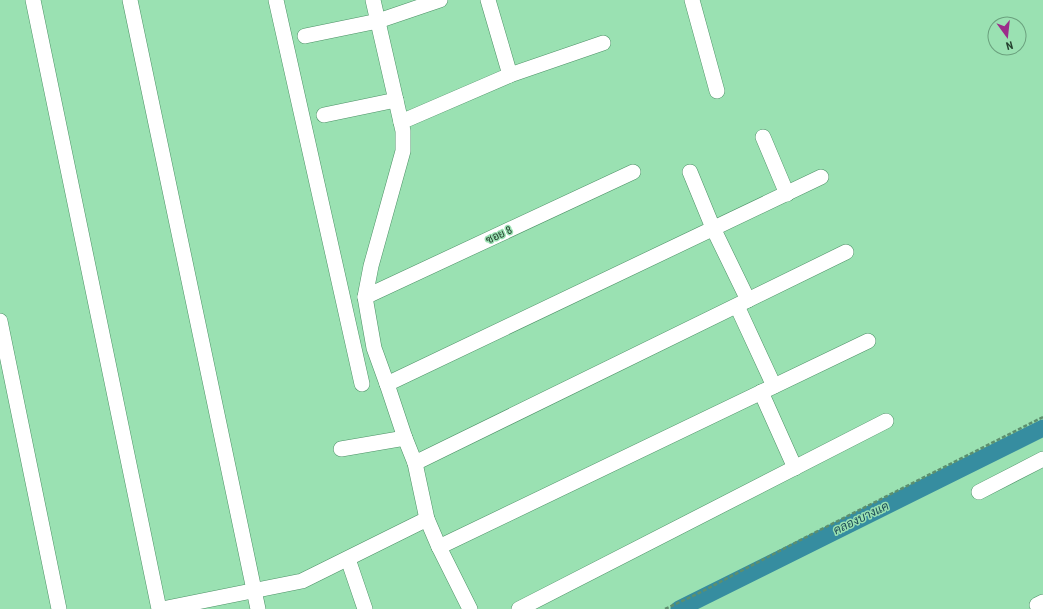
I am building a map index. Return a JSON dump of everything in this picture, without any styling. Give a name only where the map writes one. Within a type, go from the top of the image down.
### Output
[{"type":"street","points":[[33,0],[161,609],[302,581],[427,519]]},
{"type":"street","points":[[130,0],[258,609]]},
{"type":"street","points":[[276,0],[362,384]]},
{"type":"street","points":[[373,0],[403,131],[403,151],[371,266],[365,297],[374,348],[415,463],[427,519],[470,609]]},
{"type":"street","points":[[305,36],[378,21],[440,0]]},
{"type":"street","points":[[488,0],[510,75]]},
{"type":"street","points":[[692,0],[717,91]]},
{"type":"street","points":[[401,122],[510,75],[603,43]]},
{"type":"street","points":[[324,115],[396,100]]},
{"type":"street","points":[[763,137],[787,194]]},
{"type":"street","name":"ซอย 8","points":[[365,297],[632,172]]},
{"type":"street","points":[[690,172],[742,303],[768,389],[795,468]]},
{"type":"street","points":[[387,384],[821,177]]},
{"type":"street","points":[[415,463],[846,252]]},
{"type":"street","points":[[0,321],[59,609]]},
{"type":"street","points":[[439,546],[868,341]]},
{"type":"street","points":[[519,609],[886,421]]},
{"type":"street","points":[[341,449],[405,438]]},
{"type":"street","points":[[979,492],[1043,459]]},
{"type":"street","points":[[348,559],[364,609]]},
{"type":"path","points":[[665,609],[1043,417]]},
{"type":"waterway","name":"คลองบางแค","points":[[679,609],[1043,428]]}]
